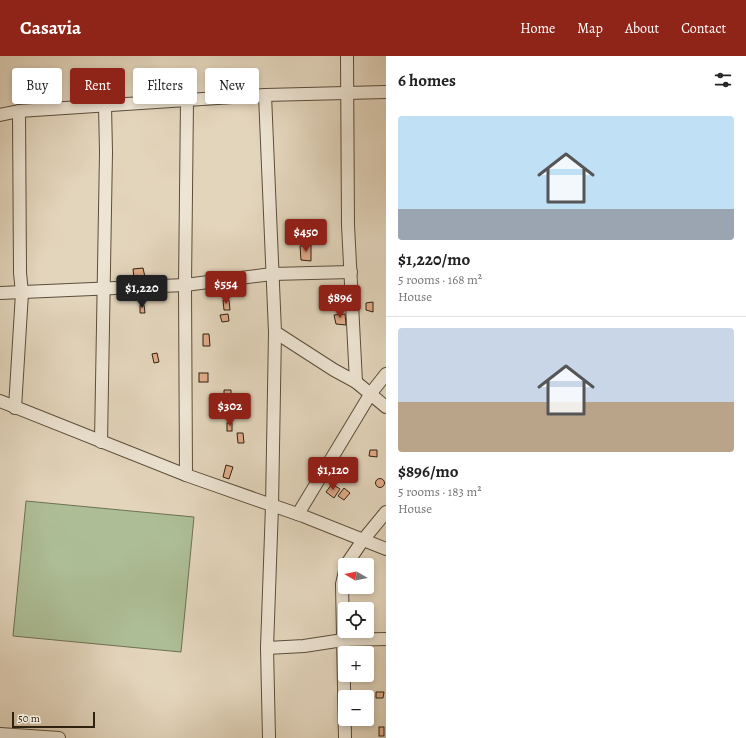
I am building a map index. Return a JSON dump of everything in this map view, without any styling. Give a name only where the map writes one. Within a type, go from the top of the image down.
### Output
[{"type":"street","points":[[347,56],[348,225],[356,382]]},
{"type":"street","points":[[197,99],[264,95],[386,92]]},
{"type":"street","points":[[264,95],[275,332],[272,506],[266,648],[268,738]]},
{"type":"street","points":[[0,115],[19,111],[133,104]]},
{"type":"street","points":[[186,475],[185,285],[187,104]]},
{"type":"street","points":[[101,442],[106,152],[105,106]]},
{"type":"street","points":[[15,408],[22,293],[20,273],[19,111]]},
{"type":"street","points":[[0,293],[185,285],[272,274],[350,272]]},
{"type":"street","points":[[275,332],[334,370],[356,382],[386,407]]},
{"type":"street","points":[[298,514],[371,393],[386,374]]},
{"type":"street","points":[[0,401],[186,475],[298,514],[386,549]]},
{"type":"street","points":[[351,558],[363,540],[386,512]]},
{"type":"street","points":[[342,594],[345,738]]},
{"type":"street","points":[[266,648],[304,646],[343,640],[386,639]]},
{"type":"street","points":[[0,734],[17,737],[59,738]]},
{"type":"green space","points":[[26,501],[194,517],[181,652],[13,636]]},
{"type":"building","points":[[311,245],[311,261],[301,260],[300,246]]},
{"type":"building","points":[[143,268],[145,277],[134,278],[133,269]]},
{"type":"building","points":[[223,300],[229,300],[230,310],[224,310]]},
{"type":"building","points":[[373,302],[373,312],[366,310],[366,303]]},
{"type":"building","points":[[140,305],[144,305],[145,313],[140,313]]},
{"type":"building","points":[[228,314],[229,321],[222,322],[220,315]]},
{"type":"building","points":[[345,314],[346,325],[336,324],[334,315]]},
{"type":"building","points":[[203,334],[209,334],[210,346],[203,346]]},
{"type":"building","points":[[157,353],[159,362],[154,363],[152,354]]},
{"type":"building","points":[[199,373],[208,373],[208,382],[199,382]]},
{"type":"building","points":[[224,390],[231,390],[231,397],[224,396]]},
{"type":"building","points":[[232,399],[239,399],[239,407],[232,406]]},
{"type":"building","points":[[227,423],[232,423],[232,431],[227,431]]},
{"type":"building","points":[[237,433],[243,433],[244,443],[238,443]]},
{"type":"building","points":[[370,450],[377,450],[377,457],[369,456]]},
{"type":"building","points":[[226,465],[233,467],[229,479],[223,477]]},
{"type":"building","points":[[378,479],[382,479],[384,483],[382,487],[378,487],[376,485],[376,481]]},
{"type":"building","points":[[332,484],[340,489],[334,498],[326,492]]},
{"type":"building","points":[[344,488],[350,493],[344,500],[338,496]]},
{"type":"building","points":[[376,692],[384,692],[383,698],[376,698]]},
{"type":"building","points":[[379,727],[384,727],[384,736],[379,736]]}]
